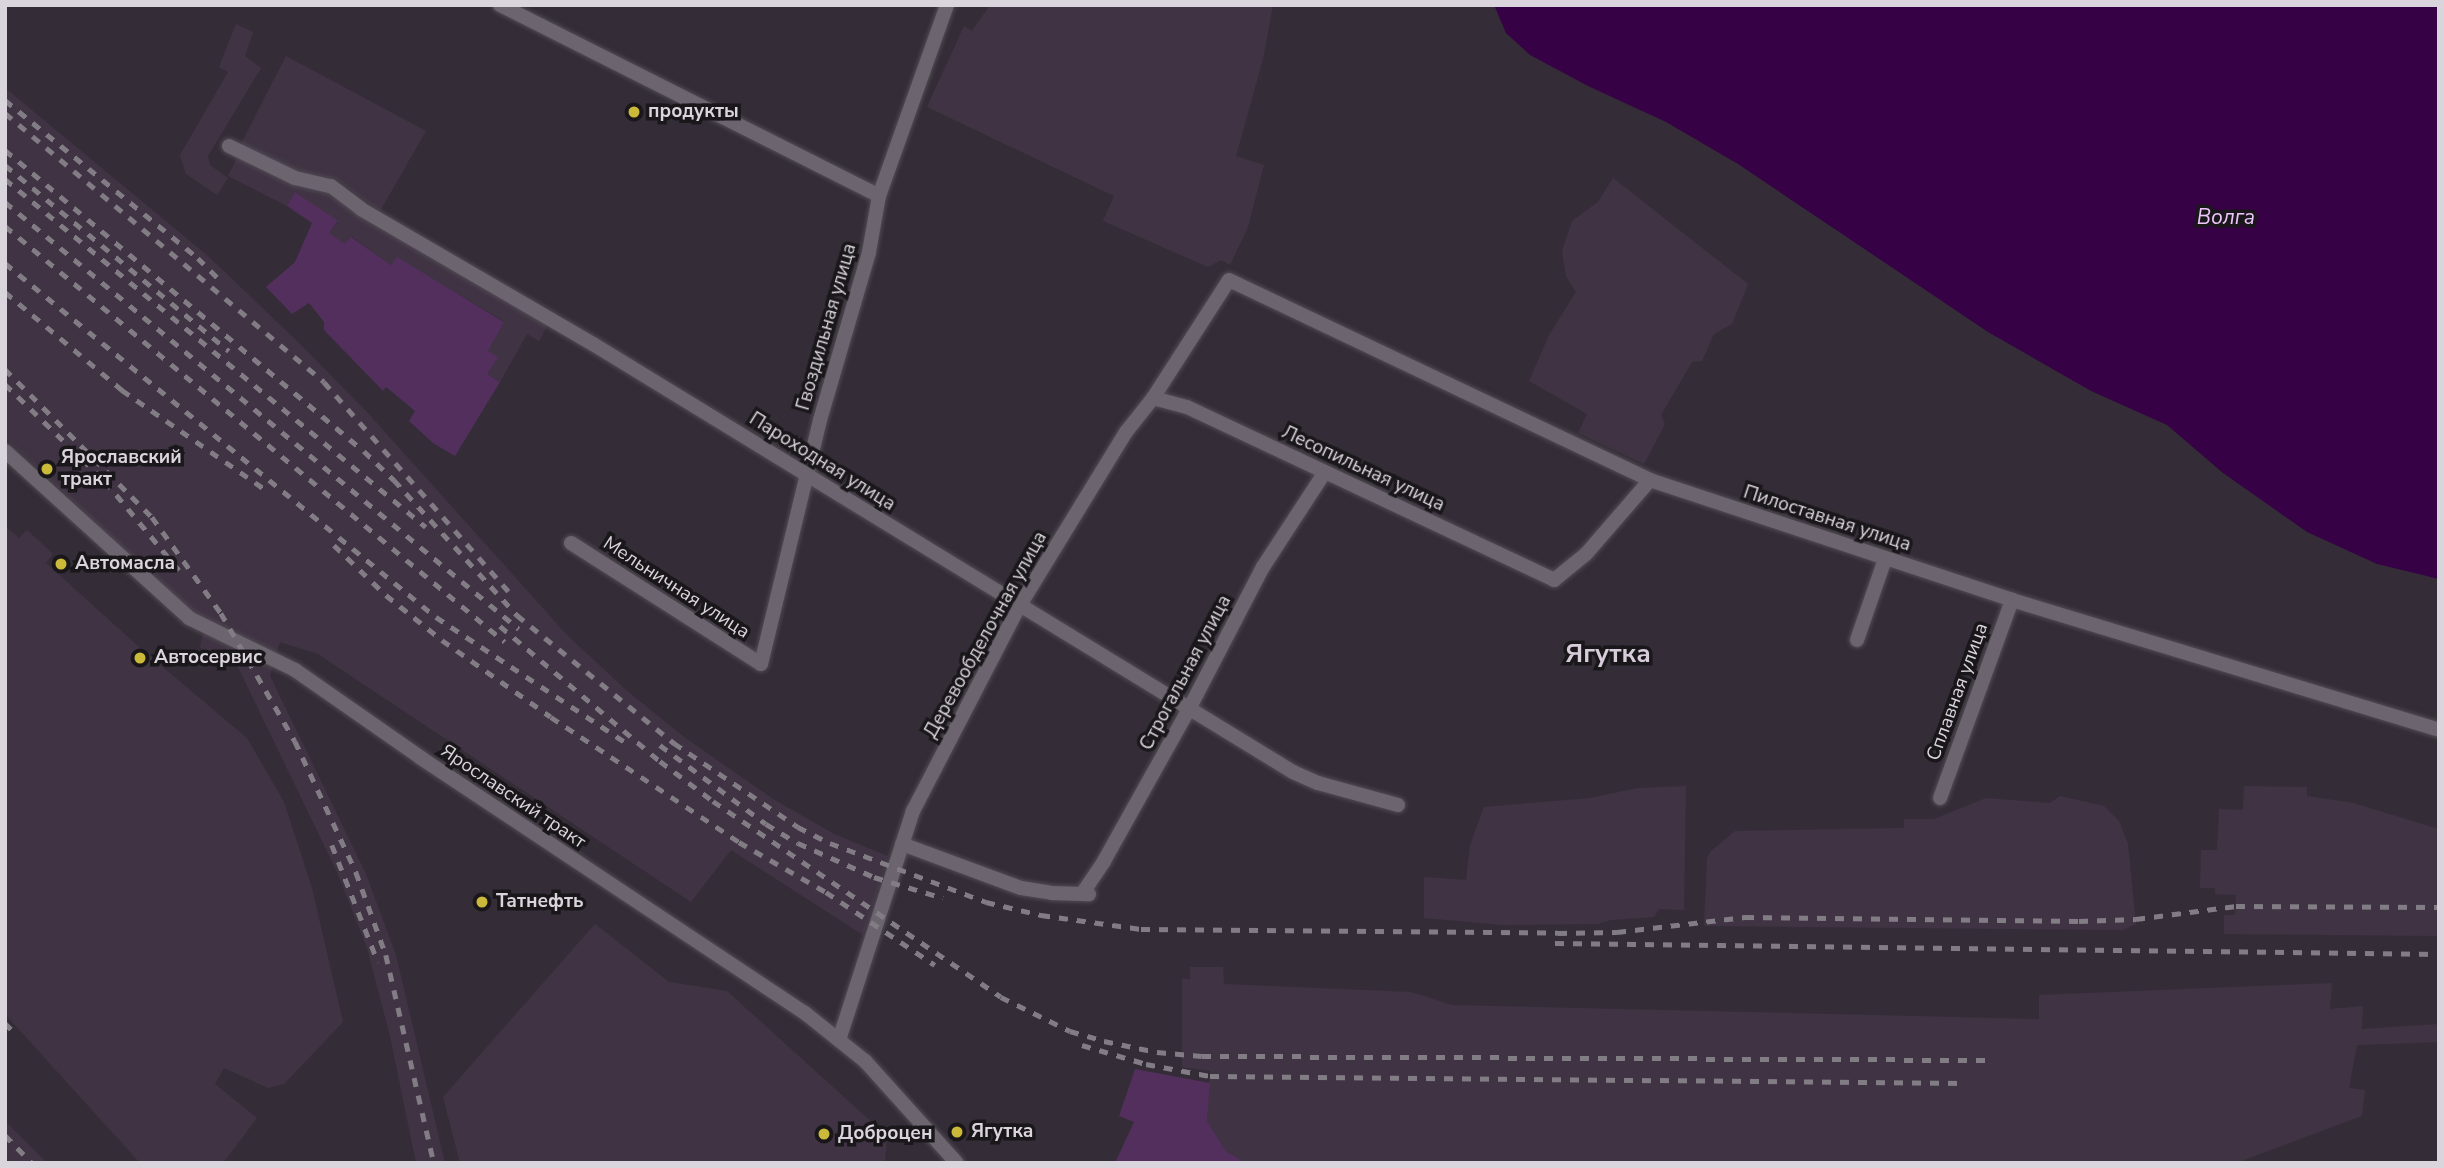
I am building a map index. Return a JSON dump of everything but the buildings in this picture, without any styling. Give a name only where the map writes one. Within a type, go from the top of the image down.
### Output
[{"type":"street","points":[[500,5],[878,196]]},
{"type":"street","name":"Гвоздильная улица","points":[[761,664],[806,475],[869,252],[878,196],[947,5]]},
{"type":"street","name":"Пароходная улица","points":[[229,146],[288,175],[331,186],[361,209],[593,344],[1293,772],[1318,783],[1398,805]]},
{"type":"street","name":"Деревообделочная улица","points":[[839,1040],[913,811],[1020,605],[1126,432],[1153,398],[1229,280]]},
{"type":"street","name":"Пилоставная улица","points":[[1229,280],[1650,480],[2012,600],[2439,730]]},
{"type":"street","name":"Лесопильная улица","points":[[1153,398],[1187,407],[1554,580],[1586,554],[1650,480]]},
{"type":"street","name":"Ярославский тракт","points":[[5,451],[189,618],[272,657],[319,686],[421,758],[754,978],[839,1040],[900,1097],[957,1163]]},
{"type":"street","name":"Строгальная улица","points":[[902,844],[1021,888],[1088,894],[1263,567],[1325,472]]},
{"type":"street","name":"Мельничная улица","points":[[571,543],[761,664]]},
{"type":"street","points":[[1857,640],[1885,559]]},
{"type":"street","name":"Сплавная улица","points":[[1940,798],[2012,600]]},
{"type":"shaded area","points":[[990,5],[1273,5],[1263,59],[1236,156],[1264,165],[1248,227],[1230,265],[1221,260],[1208,267],[1103,221],[1114,196],[927,107],[964,26],[972,31]]},
{"type":"shaded area","points":[[236,24],[253,32],[245,56],[261,68],[208,156],[210,165],[228,178],[217,195],[186,174],[180,155],[228,72],[219,67]]},
{"type":"shaded area","points":[[286,56],[426,131],[380,211],[336,179],[298,172],[241,144]]},
{"type":"shaded area","points":[[5,88],[208,256],[298,342],[366,411],[567,635],[626,690],[684,737],[773,799],[836,835],[888,856],[863,935],[731,850],[691,902],[318,654],[280,642],[270,676],[366,874],[396,955],[445,1163],[416,1163],[390,1036],[367,948],[338,874],[236,663],[200,648],[205,620],[191,612],[5,437]]},
{"type":"shaded area","points":[[238,156],[323,187],[548,325],[539,341],[527,334],[500,382],[487,374],[488,351],[504,321],[397,258],[391,265],[352,237],[345,245],[329,233],[338,222],[295,193],[287,206],[228,176]]},
{"type":"shaded area","points":[[1613,178],[1748,284],[1732,324],[1714,334],[1702,361],[1692,362],[1661,415],[1665,424],[1644,464],[1578,433],[1587,414],[1529,381],[1549,335],[1576,292],[1566,276],[1562,251],[1572,221],[1598,202]]},
{"type":"shaded area","points":[[295,192],[338,221],[329,233],[345,244],[351,237],[391,265],[397,257],[504,322],[488,351],[498,357],[487,374],[500,382],[455,456],[433,443],[409,421],[415,411],[386,387],[383,391],[324,330],[324,322],[309,303],[292,314],[266,287],[295,262],[312,223],[287,206]]},
{"type":"shaded area","points":[[5,526],[19,538],[27,530],[53,554],[46,563],[140,648],[247,738],[284,802],[312,888],[343,1022],[284,1084],[268,1088],[224,1068],[215,1084],[257,1118],[223,1163],[140,1163],[5,1014]]},
{"type":"shaded area","points":[[1686,786],[1684,910],[1659,909],[1654,917],[1611,920],[1597,924],[1503,925],[1424,918],[1424,877],[1466,880],[1470,845],[1484,807],[1590,798],[1638,788]]},
{"type":"shaded area","points":[[2244,786],[2307,787],[2307,796],[2353,803],[2439,829],[2439,936],[2224,934],[2224,915],[2235,915],[2236,895],[2215,894],[2215,888],[2200,888],[2201,850],[2217,850],[2219,809],[2243,810]]},
{"type":"shaded area","points":[[2060,796],[2104,806],[2119,821],[2128,844],[2136,924],[2123,930],[1704,926],[1707,858],[1710,852],[1735,831],[1904,828],[1904,819],[1934,819],[1986,798],[2050,803]]},
{"type":"shaded area","points":[[595,924],[669,982],[727,991],[887,1136],[885,1163],[460,1163],[443,1097]]},
{"type":"shaded area","points":[[1190,967],[1223,967],[1224,984],[1411,992],[1452,1005],[2039,1019],[2039,995],[2332,983],[2330,1009],[2363,1006],[2362,1029],[2439,1024],[2439,1042],[2357,1045],[2349,1088],[2365,1090],[2362,1116],[2236,1163],[1244,1162],[1226,1151],[1207,1121],[1210,1071],[1182,1067],[1182,979],[1190,979]]},
{"type":"shaded area","points":[[1135,1069],[1210,1083],[1207,1121],[1226,1151],[1244,1162],[1357,1163],[1115,1163],[1134,1122],[1119,1116]]},
{"type":"shaded area","points":[[5,1121],[47,1163],[5,1163]]},
{"type":"water","name":"Волга","points":[[1494,5],[2439,5],[2439,579],[2377,564],[2307,532],[2223,473],[2167,425],[2091,391],[1988,332],[1738,164],[1666,122],[1588,86],[1530,55],[1506,33]]},
{"type":"railway","points":[[5,100],[198,258],[222,282]]},
{"type":"railway","points":[[5,113],[324,382],[509,592]]},
{"type":"railway","points":[[5,150],[364,451],[394,480],[517,615],[674,743],[798,827],[830,843],[986,902],[1041,915],[1141,929],[1558,933],[1617,932],[1745,917],[2079,921],[2136,919],[2236,906],[2439,907]]},
{"type":"railway","points":[[5,165],[229,351]]},
{"type":"railway","points":[[5,179],[426,527]]},
{"type":"railway","points":[[5,202],[519,629]]},
{"type":"railway","points":[[5,226],[505,642]]},
{"type":"railway","points":[[5,263],[436,617],[628,744]]},
{"type":"railway","points":[[5,292],[122,390],[266,490]]},
{"type":"railway","points":[[5,369],[152,517],[221,613],[295,741],[356,872],[386,955],[434,1163]]},
{"type":"railway","points":[[5,384],[105,481],[179,570]]},
{"type":"railway","points":[[334,545],[386,595],[442,640],[551,717],[739,842],[826,892],[935,965]]},
{"type":"railway","points":[[500,626],[660,761],[713,801],[1001,997],[1070,1031],[1104,1041],[1157,1052],[1202,1056],[1994,1060]]},
{"type":"railway","points":[[660,745],[766,824],[798,843],[874,877],[943,898]]},
{"type":"railway","points":[[332,845],[378,962]]},
{"type":"railway","points":[[1555,943],[2439,954]]},
{"type":"railway","points":[[5,1023],[16,1034]]},
{"type":"railway","points":[[1082,1045],[1146,1064],[1210,1076],[1965,1083]]},
{"type":"railway","points":[[5,1135],[32,1163]]},
{"type":"place","name":"продукты","points":[[634,112]]},
{"type":"place","name":"Ярославский тракт","points":[[47,469]]},
{"type":"place","name":"Автомасла","points":[[61,564]]},
{"type":"place","name":"Автосервис","points":[[140,658]]},
{"type":"place","name":"Татнефть","points":[[482,902]]},
{"type":"place","name":"Ягутка","points":[[957,1132]]},
{"type":"place","name":"Доброцен","points":[[824,1134]]},
{"type":"district","name":"Ягутка","points":[[1608,654]]}]
